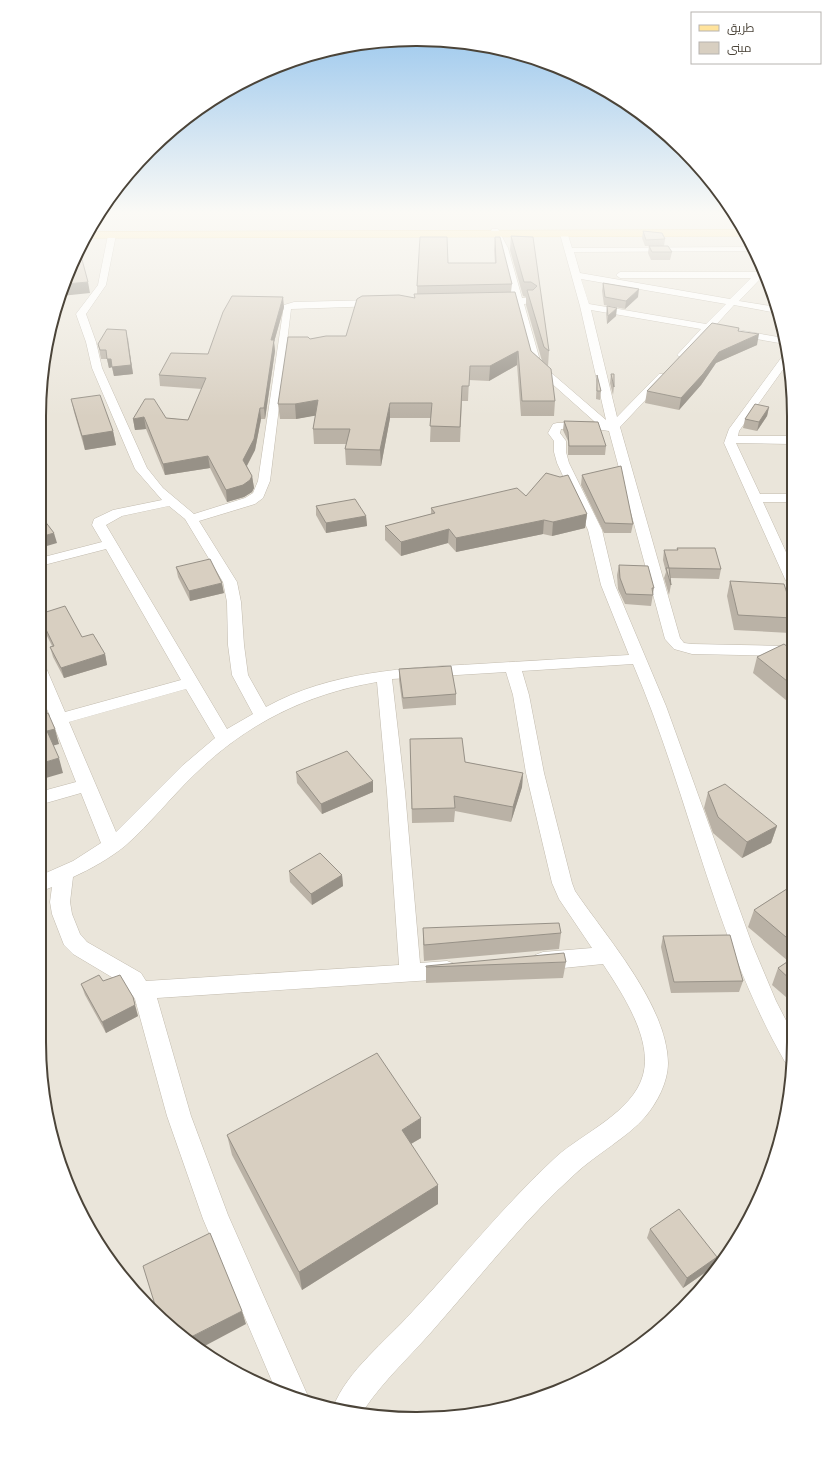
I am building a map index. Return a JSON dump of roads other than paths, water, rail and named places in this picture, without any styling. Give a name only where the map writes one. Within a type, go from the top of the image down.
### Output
[{"type":"street","points":[[103,281],[98,293],[81,312],[81,316],[91,342],[99,374],[141,469],[154,486],[185,511],[192,519],[230,582],[234,602],[236,645],[240,675],[262,714]]},
{"type":"street","points":[[518,281],[527,304]]},
{"type":"street","points":[[521,281],[527,304],[536,365],[600,421],[614,427]]},
{"type":"street","points":[[578,281],[614,427],[671,631],[676,643],[679,646],[692,649],[787,652]]},
{"type":"street","points":[[615,281],[770,309]]},
{"type":"street","points":[[614,427],[754,281]]},
{"type":"street","points":[[480,302],[527,304]]},
{"type":"street","points":[[192,519],[250,501],[256,498],[261,491],[270,440],[288,307],[294,305],[384,303]]},
{"type":"street","points":[[585,306],[779,340]]},
{"type":"street","points":[[535,360],[547,360]]},
{"type":"street","points":[[783,363],[733,431],[731,448],[787,568]]},
{"type":"street","points":[[558,371],[614,427]]},
{"type":"street","points":[[614,427],[590,425],[557,426],[554,433],[560,441],[560,450],[564,463],[596,527],[604,573],[611,596],[639,659],[681,770],[748,962],[787,1043]]},
{"type":"street","points":[[731,439],[787,440]]},
{"type":"street","points":[[754,498],[787,498]]},
{"type":"street","points":[[173,501],[118,513],[102,520],[99,525],[224,739]]},
{"type":"street","points":[[46,560],[110,544]]},
{"type":"street","points":[[46,881],[92,860],[112,846],[130,830],[188,770],[224,739],[262,714],[291,700],[318,690],[384,676],[435,671],[639,659]]},
{"type":"street","points":[[349,1406],[364,1384],[528,1203],[566,1166],[617,1127],[642,1104],[654,1076],[656,1059],[652,1040],[641,1010],[608,955],[566,894],[562,883],[535,773],[521,695],[513,667]]},
{"type":"street","points":[[384,676],[396,792],[410,974]]},
{"type":"street","points":[[46,723],[191,682]]},
{"type":"street","points":[[46,684],[112,846]]},
{"type":"street","points":[[46,798],[87,785]]},
{"type":"street","points":[[64,874],[60,902],[62,914],[71,939],[80,948],[133,979],[142,990],[152,1016],[179,1116],[216,1219],[290,1389]]},
{"type":"street","points":[[521,963],[608,955]]},
{"type":"street","points":[[142,990],[410,974],[466,968]]}]
